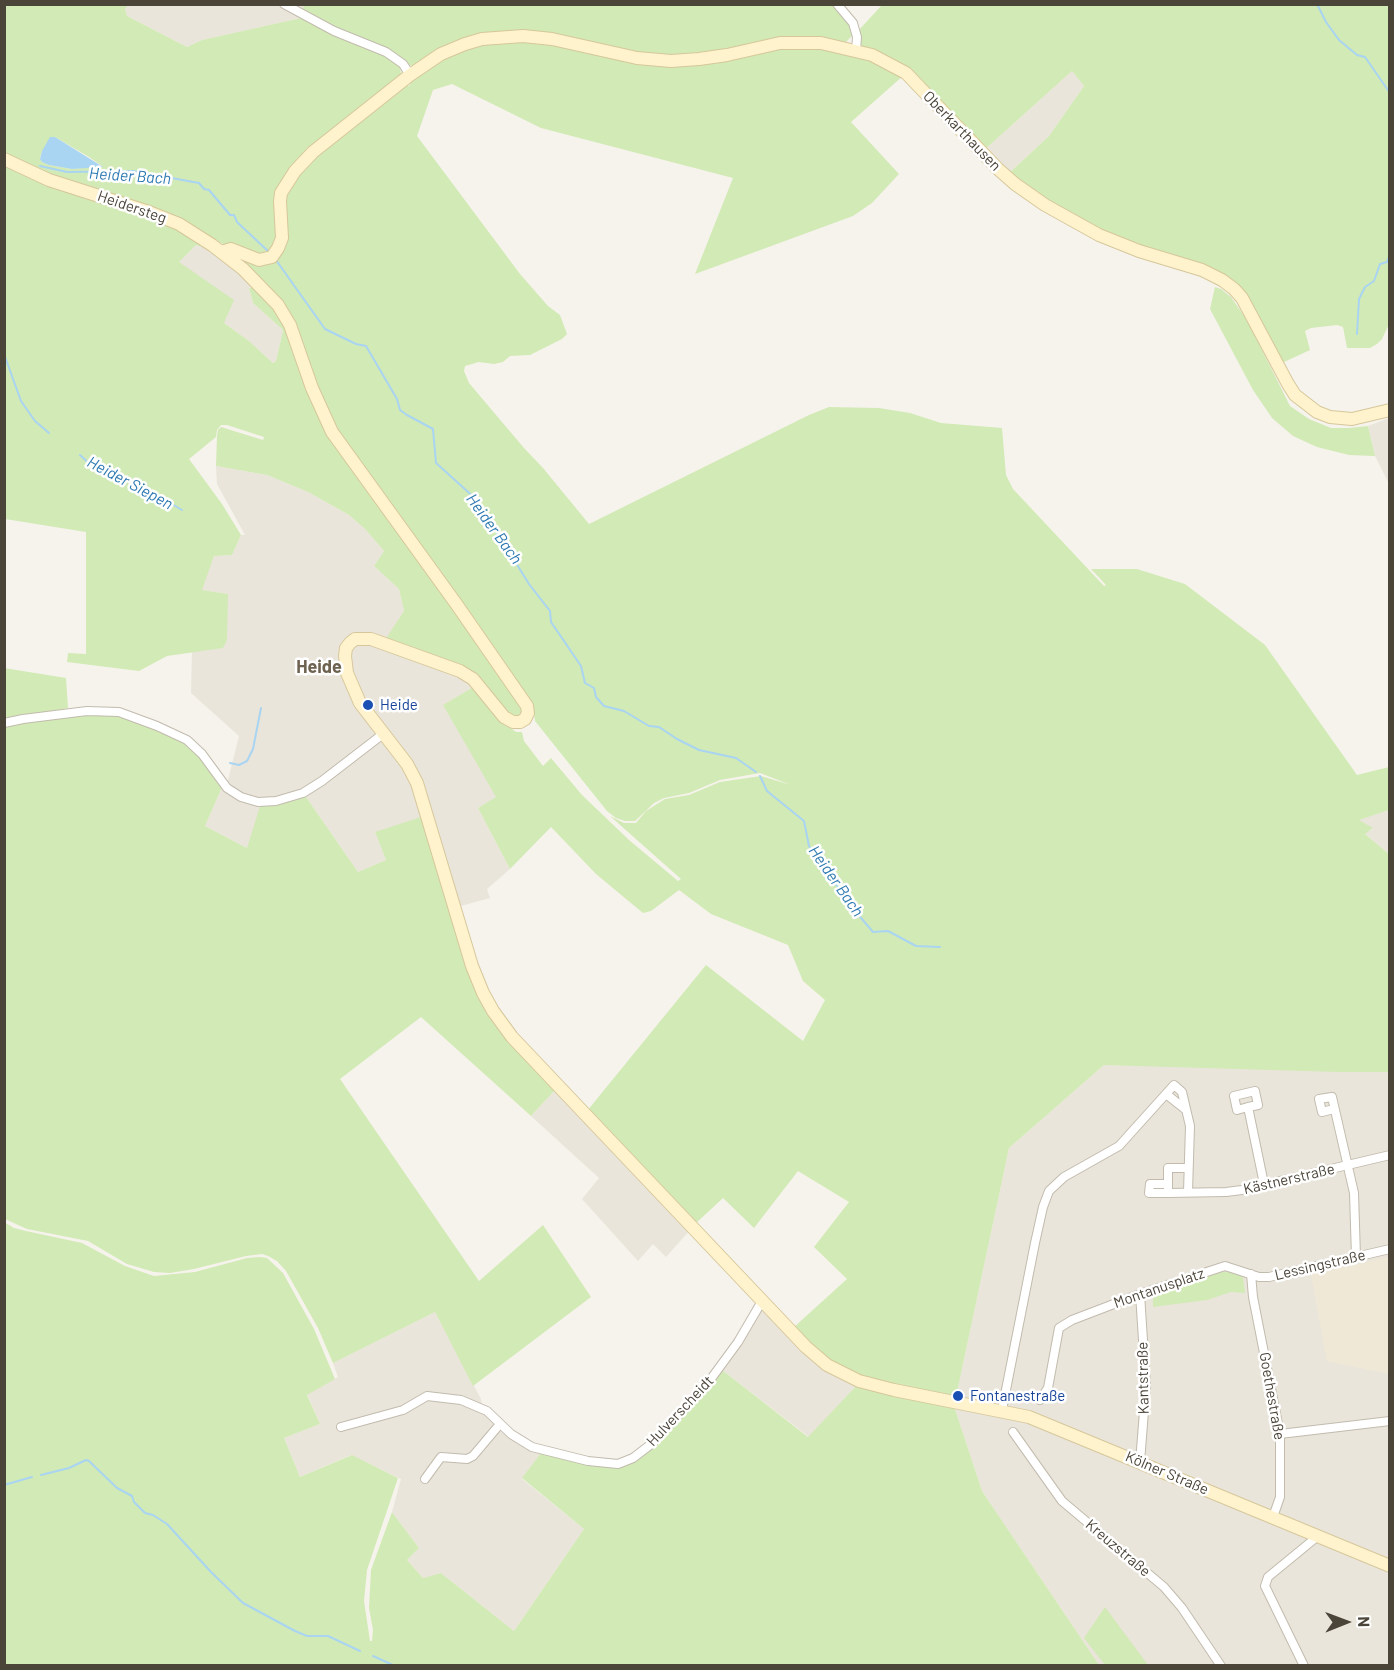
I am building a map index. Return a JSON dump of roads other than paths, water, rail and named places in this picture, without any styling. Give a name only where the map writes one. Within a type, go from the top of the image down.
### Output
[{"type":"main road","name":"Oberkarthausen","points":[[221,252],[231,249],[260,260],[273,256],[282,238],[281,194],[295,171],[313,152],[410,75],[441,54],[465,44],[482,39],[523,36],[552,39],[637,58],[671,61],[699,60],[780,43],[822,43],[883,59],[906,73],[998,169],[1015,184],[1067,217],[1099,235],[1139,251],[1202,270],[1222,280],[1242,298],[1288,384],[1317,412],[1330,417],[1352,419],[1389,410]]},
{"type":"main road","name":"Heidersteg","points":[[4,159],[49,180],[164,218],[188,229],[256,280],[287,318],[312,388],[332,432],[526,703],[528,711],[526,718],[517,723],[507,719],[473,679],[450,667],[371,639],[359,638],[350,643],[345,652],[345,660],[352,686],[362,706],[383,734]]},
{"type":"main road","name":"Kölner Straße","points":[[383,734],[407,764],[417,783],[472,966],[483,993],[499,1020],[526,1052],[813,1353],[842,1373],[866,1383],[1002,1410],[1038,1420],[1389,1566]]},
{"type":"street","points":[[284,4],[334,31],[386,52],[403,64],[410,75]]},
{"type":"street","points":[[837,4],[853,23],[856,51]]},
{"type":"street","points":[[4,723],[87,711],[119,712],[187,740],[202,754],[227,788],[241,797],[258,802],[276,801],[303,793],[383,734]]},
{"type":"street","points":[[1002,1410],[1035,1243],[1048,1191],[1064,1177],[1119,1146],[1174,1085],[1182,1092],[1190,1126],[1188,1192]]},
{"type":"street","points":[[1248,1107],[1264,1184]]},
{"type":"street","points":[[1334,1109],[1354,1193],[1356,1257]]},
{"type":"street","name":"Kästnerstraße","points":[[1188,1168],[1168,1168],[1168,1188],[1188,1192],[1226,1192],[1389,1155]]},
{"type":"street","name":"Lessingstraße","points":[[1251,1274],[1264,1277],[1275,1276],[1389,1249]]},
{"type":"street","name":"Montanusplatz","points":[[1040,1400],[1048,1388],[1059,1328],[1068,1322],[1140,1294],[1225,1266],[1251,1274]]},
{"type":"street","name":"Goethestraße","points":[[1251,1274],[1253,1297],[1281,1434],[1280,1497],[1273,1517]]},
{"type":"street","name":"Kantstraße","points":[[1140,1294],[1146,1386],[1140,1462]]},
{"type":"street","name":"Hulverscheidt","points":[[341,1427],[403,1410],[430,1396],[468,1401],[487,1411],[517,1438],[532,1447],[608,1464],[618,1464],[650,1445],[705,1387],[738,1342],[762,1300]]},
{"type":"street","points":[[1281,1434],[1389,1421]]},
{"type":"street","points":[[425,1479],[441,1457],[463,1460],[473,1456],[500,1424]]},
{"type":"street","name":"Kreuzstraße","points":[[1013,1432],[1062,1501],[1164,1587],[1182,1608],[1221,1665]]},
{"type":"street","points":[[1304,1665],[1265,1586],[1268,1577],[1318,1536]]},
{"type":"water","points":[[50,137],[55,137],[103,167],[72,169],[42,162],[40,159],[42,151]]},
{"type":"waterway","points":[[1317,4],[1339,40],[1357,55],[1365,57],[1390,93]]},
{"type":"waterway","name":"Heider Bach","points":[[40,166],[67,172],[133,171],[199,183],[204,189],[209,190],[230,215],[234,215],[237,222],[270,253]]},
{"type":"waterway","points":[[1357,334],[1359,299],[1365,287],[1374,281],[1380,264],[1387,262],[1390,254]]},
{"type":"waterway","name":"Heider Bach","points":[[276,260],[325,329],[356,344],[366,346],[397,399],[400,410],[433,429],[436,463],[477,500],[529,584],[550,611],[551,622],[581,666],[585,683],[594,688],[596,697],[604,706],[624,711],[649,726],[659,727],[699,750],[736,758],[756,772]]},
{"type":"waterway","name":"Heider Siepen","points":[[4,354],[21,401],[35,421],[49,433]]},
{"type":"waterway","name":"Heider Siepen","points":[[80,455],[92,466],[129,479],[182,510]]},
{"type":"waterway","name":"Heider Siepen","points":[[230,763],[239,765],[247,761],[253,749],[261,708]]},
{"type":"waterway","name":"Heider Bach","points":[[760,776],[767,791],[804,821],[809,846],[851,906],[873,932],[888,931],[916,946],[940,947]]},
{"type":"waterway","points":[[41,1475],[89,1461],[117,1488],[132,1496],[134,1502],[145,1513],[167,1524],[243,1603],[307,1636],[328,1636],[360,1651]]},
{"type":"waterway","points":[[4,1485],[32,1477]]},
{"type":"waterway","points":[[373,1656],[395,1666]]},
{"type":"place","name":"Heide","points":[[368,705]]},
{"type":"place","name":"Fontanestraße","points":[[958,1396]]},
{"type":"district","name":"Heide","points":[[319,667]]}]
